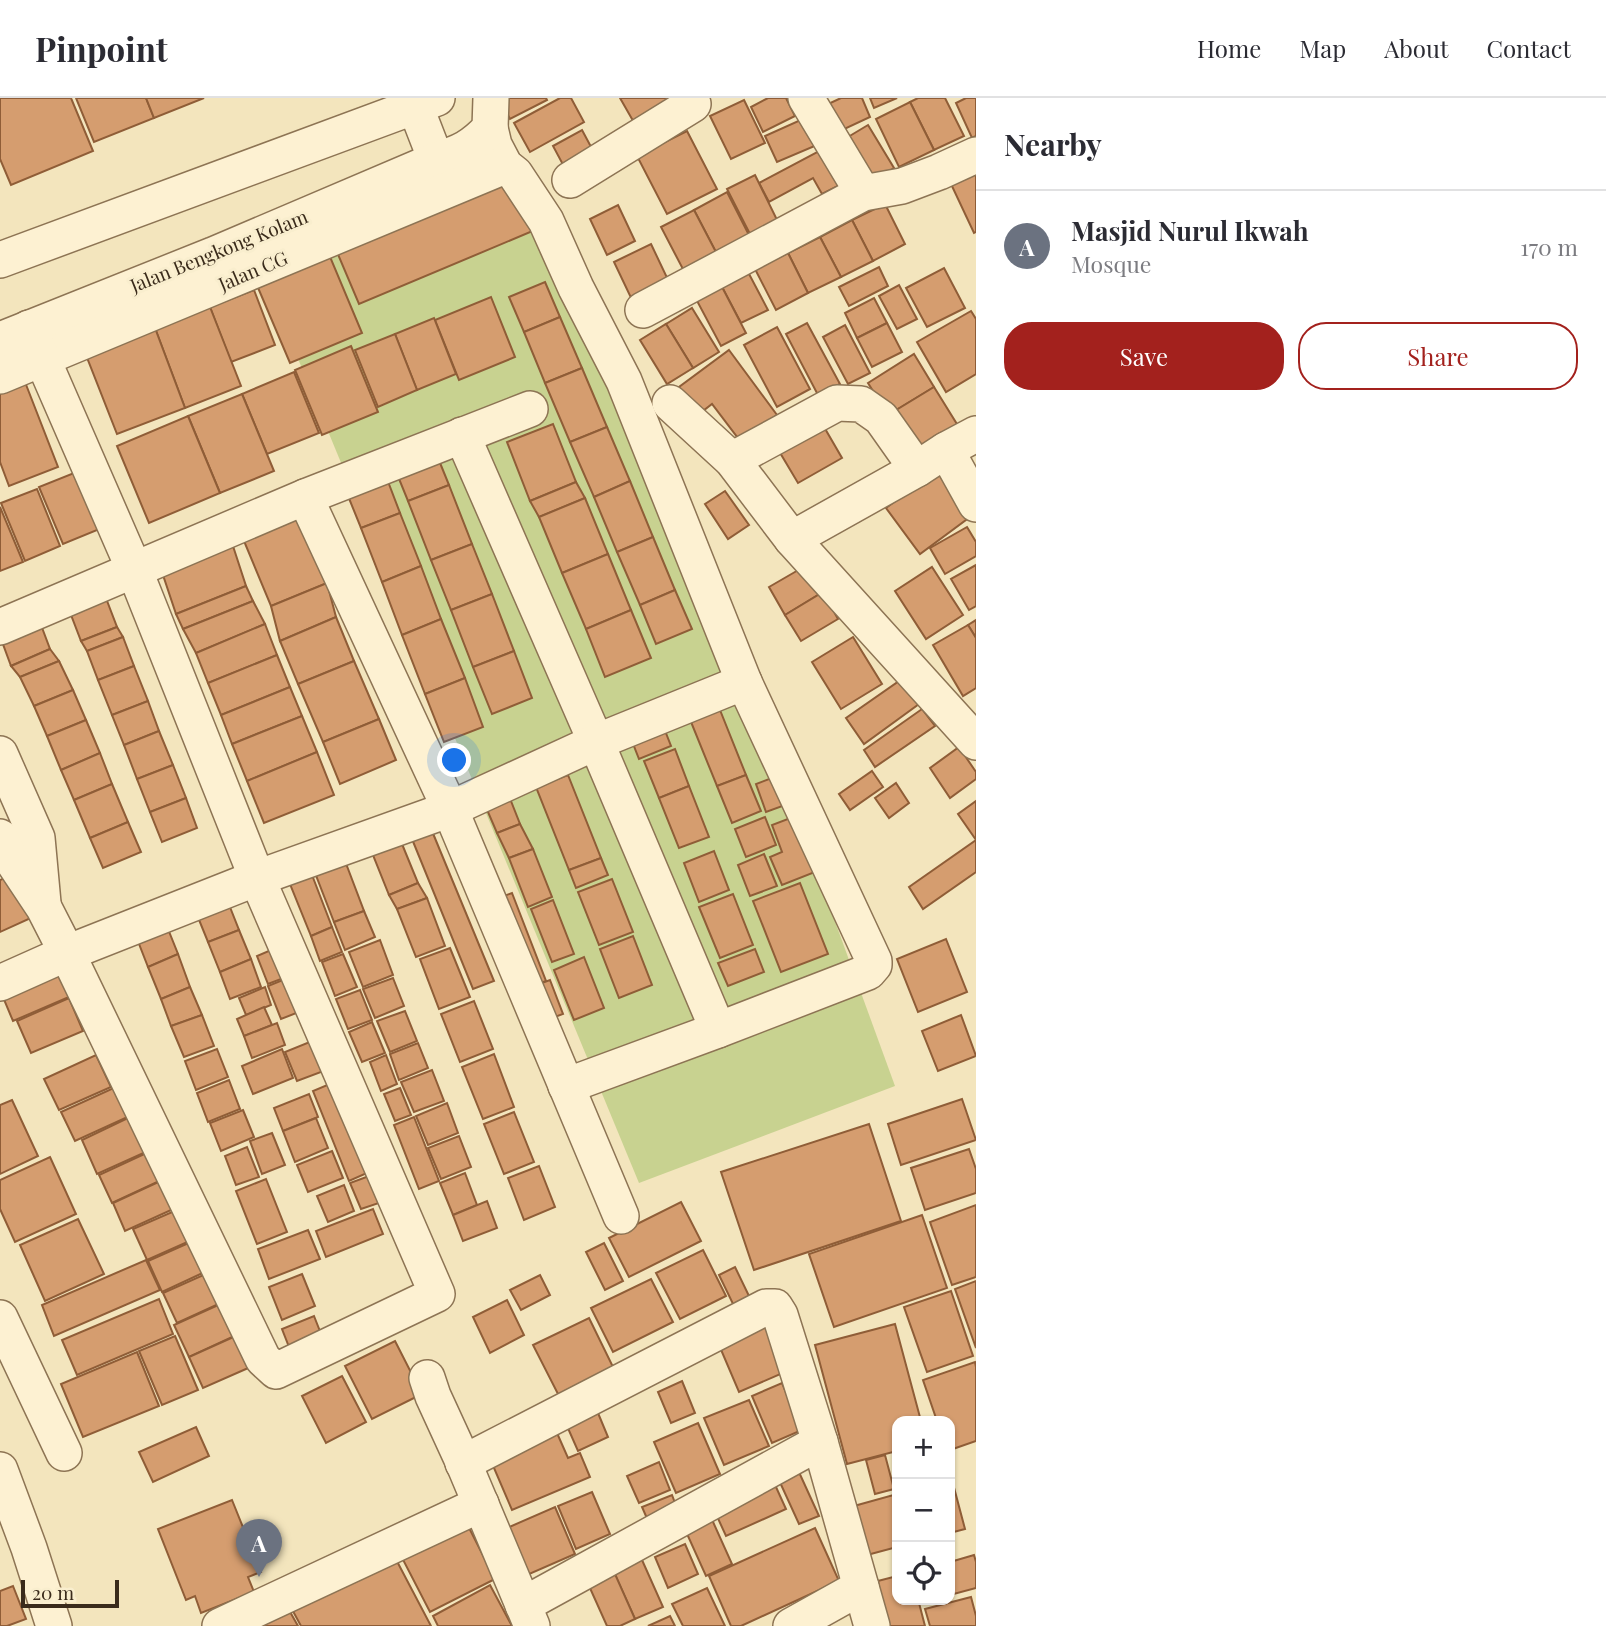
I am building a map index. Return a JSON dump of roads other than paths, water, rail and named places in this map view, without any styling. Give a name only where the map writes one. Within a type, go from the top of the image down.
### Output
[{"type":"street","points":[[806,98],[863,193]]},
{"type":"street","points":[[570,180],[700,100]]},
{"type":"street","points":[[0,260],[422,101],[436,160]]},
{"type":"street","points":[[491,113],[494,145],[505,166],[515,174],[546,221],[576,288],[624,382],[744,682],[874,961],[868,972],[566,1087]]},
{"type":"street","name":"Jalan Bengkong Kolam","points":[[24,342],[213,255],[457,153],[479,141],[491,113]]},
{"type":"street","points":[[643,310],[863,193],[902,186],[976,155]]},
{"type":"street","name":"Jalan CG","points":[[0,376],[24,342],[505,166]]},
{"type":"street","points":[[0,837],[44,908],[67,953],[263,1359],[276,1371],[437,1294],[257,878],[134,569],[24,342]]},
{"type":"street","points":[[670,403],[732,460],[792,539],[976,742]]},
{"type":"street","points":[[732,460],[837,404],[861,404],[881,418],[917,469]]},
{"type":"street","points":[[0,627],[305,497],[530,409]]},
{"type":"street","points":[[461,435],[596,742],[718,1030]]},
{"type":"street","points":[[792,539],[961,442],[976,504]]},
{"type":"street","points":[[305,497],[450,809],[621,1216]]},
{"type":"street","points":[[0,983],[67,953],[257,878],[450,809],[596,742],[744,682]]},
{"type":"street","points":[[0,754],[37,838],[44,908]]},
{"type":"street","points":[[463,1463],[766,1307],[775,1307],[780,1315],[820,1442],[872,1626]]},
{"type":"street","points":[[0,1318],[64,1453]]},
{"type":"street","points":[[427,1378],[527,1615],[820,1442]]},
{"type":"street","points":[[0,1470],[14,1553],[54,1626]]},
{"type":"street","points":[[220,1626],[481,1504]]},
{"type":"street","points":[[791,1626],[861,1587]]},
{"type":"place","name":"Masjid Nurul Ikwah","points":[[259,1577]]}]
